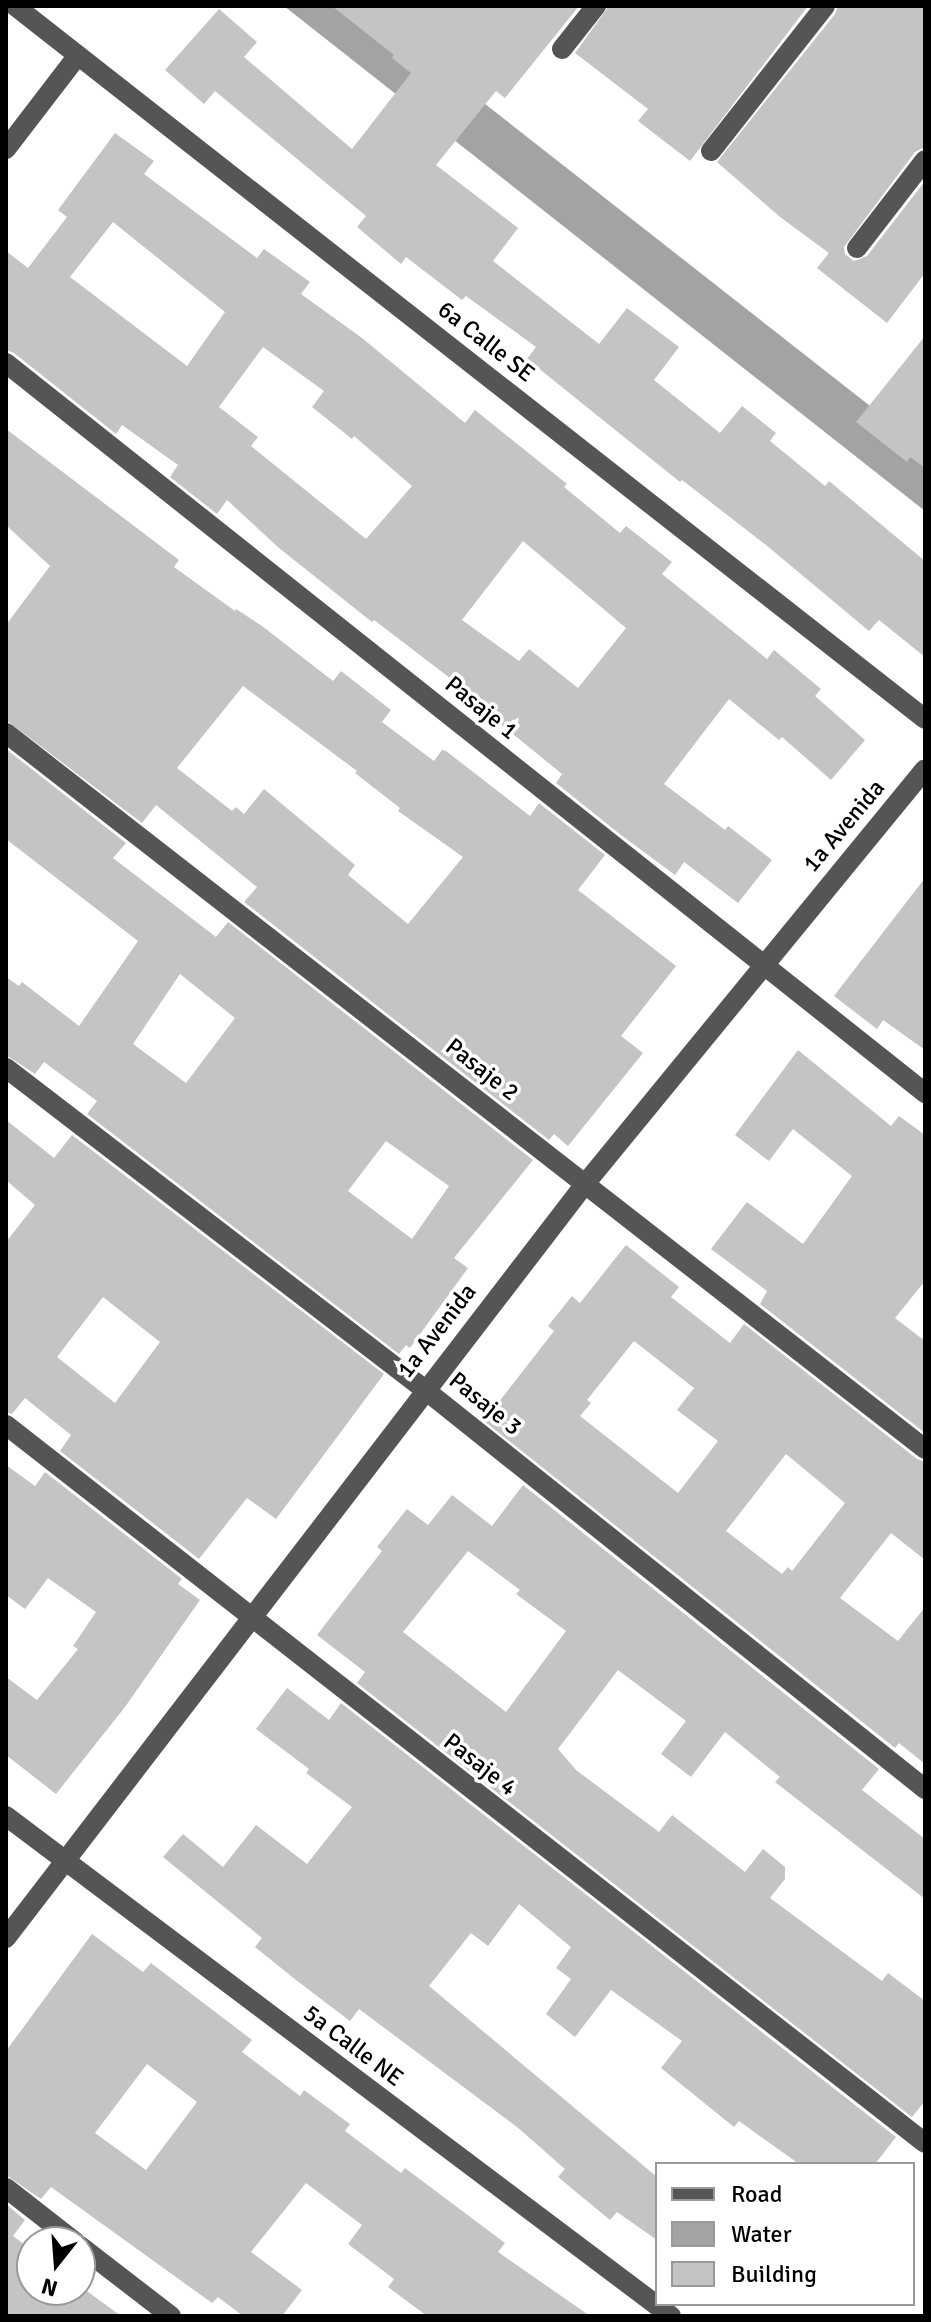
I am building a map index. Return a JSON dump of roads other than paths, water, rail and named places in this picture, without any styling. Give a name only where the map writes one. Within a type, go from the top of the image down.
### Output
[{"type":"street","name":"6a Calle SE","points":[[15,6],[925,719]]},
{"type":"street","points":[[562,49],[596,6]]},
{"type":"street","points":[[711,151],[825,6]]},
{"type":"street","points":[[6,149],[78,55]]},
{"type":"street","points":[[857,248],[925,160]]},
{"type":"street","name":"Pasaje 1","points":[[6,363],[925,1093]]},
{"type":"street","name":"Pasaje 2","points":[[6,733],[925,1449]]},
{"type":"street","name":"1a Avenida","points":[[6,1938],[424,1389],[585,1184],[925,769]]},
{"type":"street","name":"Pasaje 3","points":[[6,1068],[424,1389],[925,1789]]},
{"type":"street","name":"Pasaje 4","points":[[6,1425],[250,1619],[925,2143]]},
{"type":"street","name":"5a Calle NE","points":[[6,1816],[655,2304]]},
{"type":"street","points":[[6,2188],[55,2226]]},
{"type":"street","points":[[96,2258],[171,2316]]},
{"type":"water","points":[[284,6],[360,6],[925,449],[925,511]]}]
